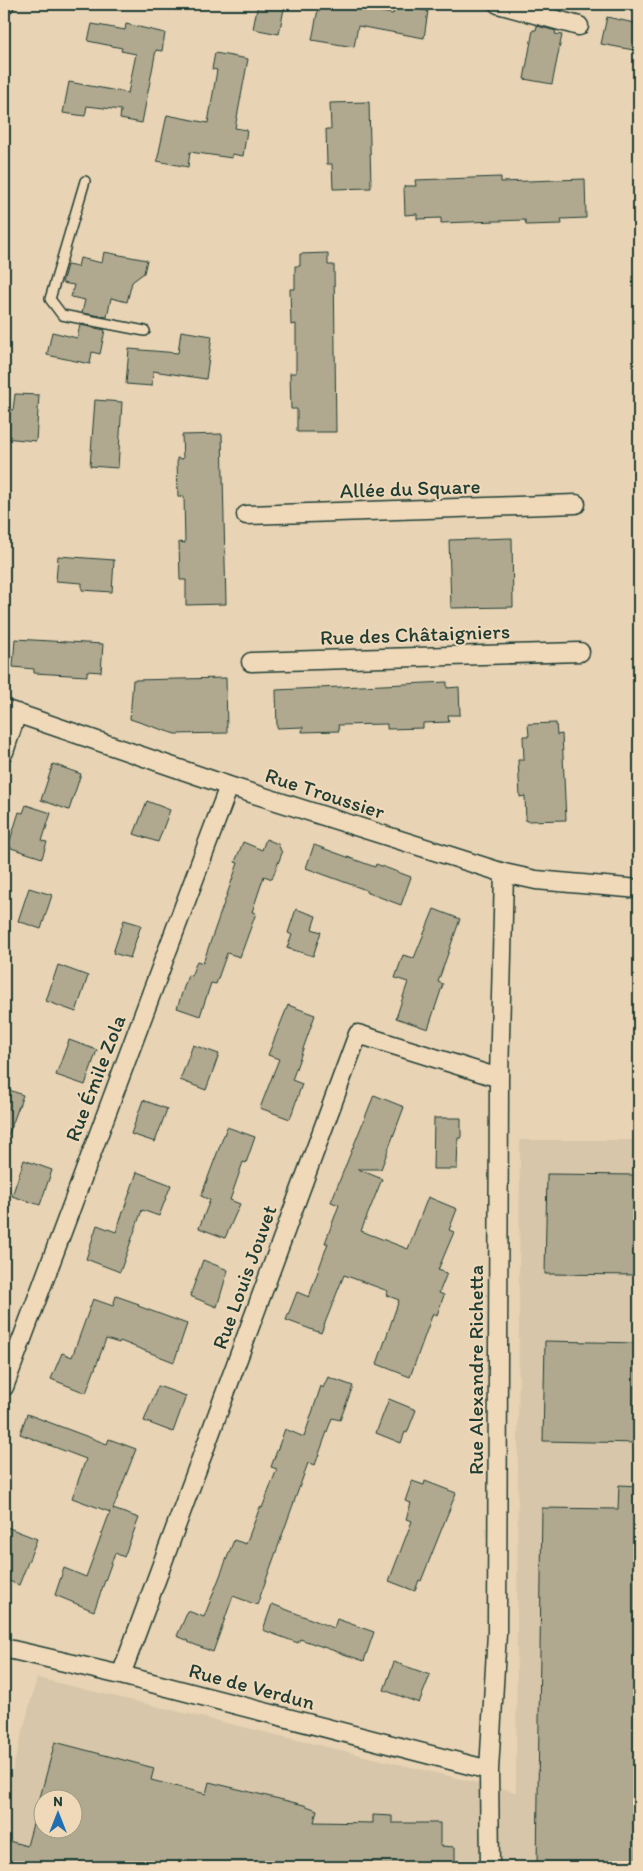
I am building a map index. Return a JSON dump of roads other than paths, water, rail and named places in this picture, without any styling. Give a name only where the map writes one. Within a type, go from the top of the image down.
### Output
[{"type":"street","points":[[498,4],[579,26]]},
{"type":"street","name":"Allée du Square","points":[[246,515],[576,504]]},
{"type":"street","name":"Rue des Châtaigniers","points":[[251,662],[580,652]]},
{"type":"street","points":[[4,752],[10,711]]},
{"type":"street","name":"Rue Troussier","points":[[10,711],[229,786],[504,873],[536,880],[639,889]]},
{"type":"street","name":"Rue Émile Zola","points":[[4,1387],[229,786]]},
{"type":"street","name":"Rue Alexandre Richetta","points":[[490,1867],[489,1770],[497,1633],[499,1078],[504,873]]},
{"type":"street","name":"Rue Louis Jouvet","points":[[121,1675],[358,1034],[499,1078]]},
{"type":"street","name":"Rue de Verdun","points":[[4,1648],[121,1675],[489,1770]]},
{"type":"lane","points":[[85,181],[50,299],[62,315],[146,331]]}]
